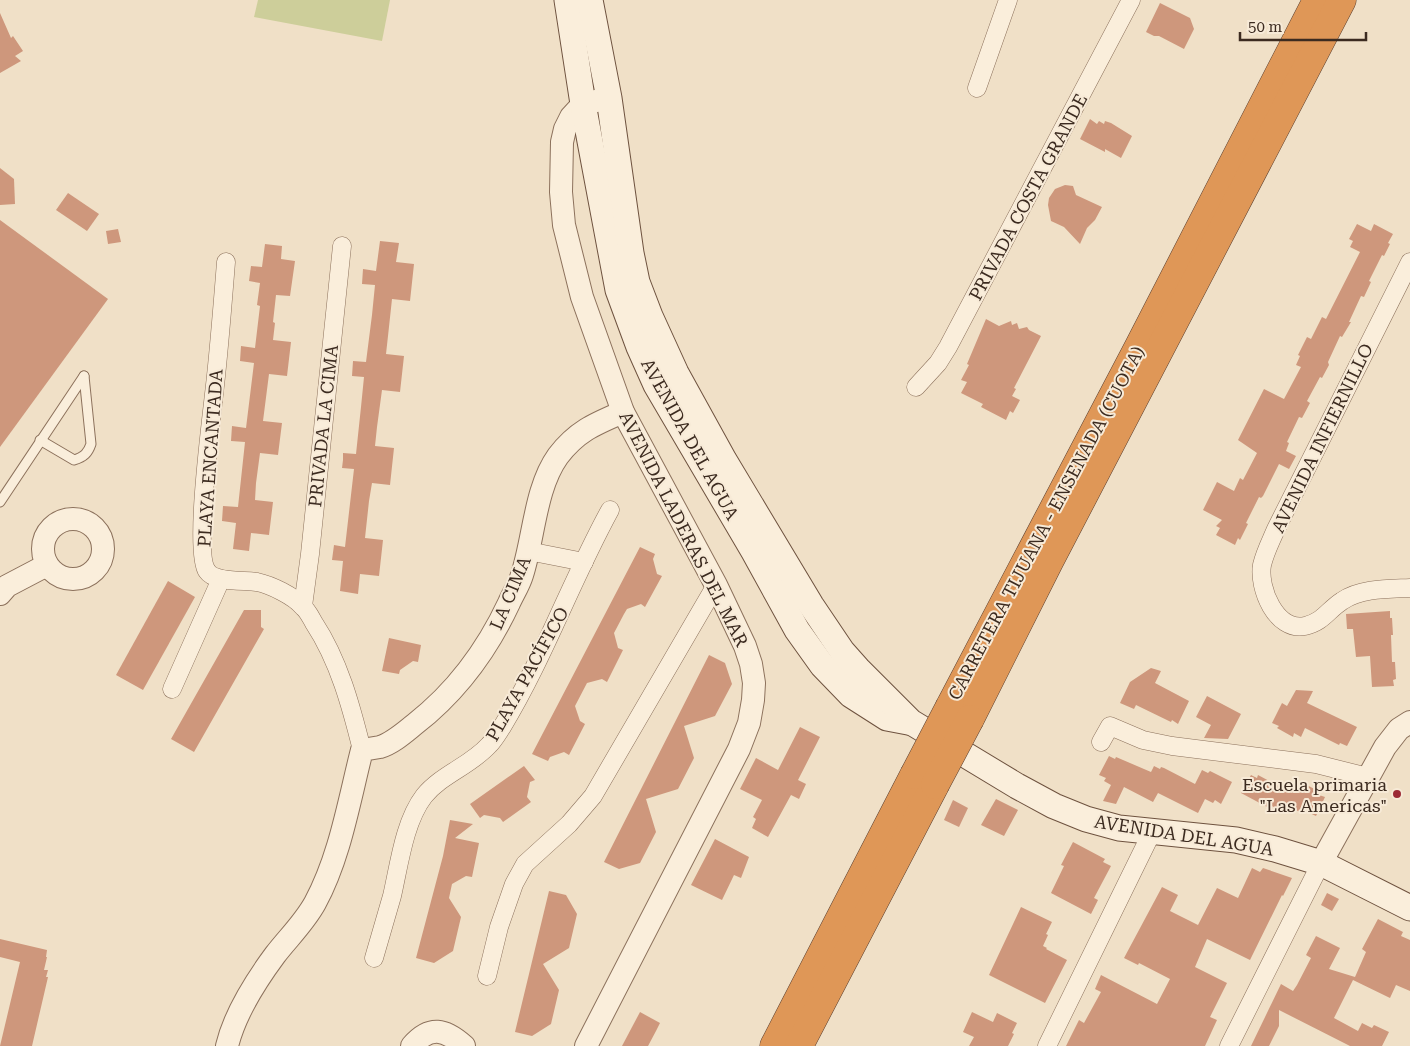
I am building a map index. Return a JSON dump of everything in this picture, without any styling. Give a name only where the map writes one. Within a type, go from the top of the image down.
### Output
[{"type":"highway","name":"CARRETERA TIJUANA - ENSENADA (CUOTA)","points":[[774,1046],[960,713],[1139,346],[1317,0]]},
{"type":"highway","name":"CARRETERA TIJUANA - ENSENADA (CUOTA)","points":[[960,713],[1049,562],[1342,0]]},
{"type":"highway","points":[[799,1046],[924,780]]},
{"type":"main road","name":"AVENIDA DEL AGUA","points":[[567,0],[583,104],[618,290],[639,347],[656,385],[754,552],[796,630],[822,665],[857,699],[887,718],[911,722]]},
{"type":"main road","name":"AVENIDA DEL AGUA","points":[[590,0],[609,98],[631,253],[637,282],[650,316],[676,373],[724,460],[811,605],[828,631],[858,669],[911,722],[1054,806],[1086,819],[1119,828],[1236,840],[1275,849],[1321,863],[1410,908]]},
{"type":"street","points":[[977,88],[1008,0]]},
{"type":"street","name":"PRIVADA COSTA GRANDE","points":[[916,388],[938,363],[948,347],[1131,0]]},
{"type":"street","points":[[583,104],[609,98]]},
{"type":"street","name":"AVENIDA LADERAS DEL MAR","points":[[583,104],[571,117],[562,142],[561,192],[564,225],[582,297],[623,412],[716,585],[745,646],[751,664],[754,683],[749,723],[739,749],[586,1046]]},
{"type":"street","name":"PRIVADA LA CIMA","points":[[303,606],[342,246]]},
{"type":"street","name":"PLAYA ENCANTADA","points":[[221,579],[212,576],[206,570],[202,563],[201,550],[205,476],[226,262]]},
{"type":"street","name":"AVENIDA INFIERNILLO","points":[[1410,262],[1312,456],[1266,551],[1262,566],[1262,582],[1267,601],[1278,616],[1290,625],[1302,626],[1316,622],[1330,613],[1341,601],[1352,596],[1378,590],[1410,588]]},
{"type":"street","name":"LA CIMA","points":[[362,750],[381,746],[404,734],[435,709],[462,679],[504,614],[522,576],[548,473],[573,439],[590,426],[623,412]]},
{"type":"street","name":"PLAYA PACÍFICO","points":[[374,958],[390,904],[407,831],[416,809],[424,796],[438,782],[475,758],[494,739],[545,645],[593,540],[610,510]]},
{"type":"street","points":[[528,551],[584,562]]},
{"type":"street","points":[[0,594],[7,586],[46,565]]},
{"type":"street","points":[[172,689],[221,579],[268,585],[281,591],[303,606],[322,634],[340,674],[362,750],[334,860],[324,885],[314,905],[275,955],[250,992],[236,1020],[227,1046]]},
{"type":"street","points":[[488,976],[499,927],[514,884],[525,864],[569,824],[593,796],[716,585]]},
{"type":"street","points":[[1228,1046],[1321,863],[1368,776],[1385,747],[1399,729],[1410,722]]},
{"type":"street","points":[[1101,742],[1110,726],[1143,740],[1172,746],[1307,762],[1368,776]]},
{"type":"street","points":[[1047,1046],[1152,832]]},
{"type":"street","points":[[412,1046],[420,1036],[432,1031],[444,1033],[456,1039],[464,1046]]},
{"type":"lane","points":[[0,502],[40,440],[84,376],[91,444],[88,452],[83,457],[74,460],[40,440]]},
{"type":"green space","points":[[258,0],[390,0],[382,41],[254,17]]},
{"type":"building","points":[[1160,3],[1190,18],[1194,29],[1184,49],[1159,36],[1146,32]]},
{"type":"building","points":[[0,13],[11,38],[13,36],[23,51],[15,56],[21,61],[0,73]]},
{"type":"building","points":[[1090,119],[1097,124],[1099,121],[1104,124],[1105,121],[1111,123],[1132,136],[1121,158],[1080,139]]},
{"type":"building","points":[[0,168],[14,179],[15,204],[0,205]]},
{"type":"building","points":[[1065,185],[1073,186],[1076,195],[1102,207],[1095,220],[1087,228],[1080,244],[1064,227],[1051,221],[1048,205],[1049,198],[1055,189]]},
{"type":"building","points":[[68,193],[99,214],[87,231],[56,210]]},
{"type":"building","points":[[0,220],[108,299],[0,447]]},
{"type":"building","points":[[1357,224],[1371,231],[1374,224],[1393,234],[1388,243],[1390,244],[1384,256],[1382,255],[1369,281],[1371,282],[1364,297],[1361,296],[1349,322],[1351,322],[1342,337],[1340,336],[1328,362],[1329,365],[1307,401],[1310,403],[1302,418],[1299,417],[1287,442],[1289,443],[1286,451],[1296,456],[1289,469],[1279,464],[1263,496],[1259,497],[1240,540],[1238,538],[1235,545],[1216,535],[1220,528],[1216,526],[1222,520],[1203,510],[1217,482],[1234,491],[1240,478],[1243,480],[1257,453],[1238,440],[1264,389],[1284,399],[1301,367],[1296,365],[1300,356],[1298,355],[1307,337],[1311,339],[1322,317],[1326,319],[1360,252],[1350,247],[1353,241],[1349,239]]},
{"type":"building","points":[[118,229],[121,242],[108,244],[106,231]]},
{"type":"building","points":[[380,241],[399,243],[396,262],[414,264],[410,301],[392,299],[386,354],[404,356],[400,392],[382,390],[377,427],[375,446],[394,448],[390,485],[372,483],[369,501],[365,538],[383,540],[379,576],[360,574],[358,594],[340,591],[343,561],[332,560],[334,545],[345,547],[354,469],[342,468],[343,453],[356,454],[361,407],[364,377],[352,376],[353,361],[366,362],[372,315],[375,285],[362,284],[363,269],[376,271]]},
{"type":"building","points":[[265,244],[282,246],[281,259],[295,261],[290,296],[276,295],[273,322],[275,323],[273,340],[291,342],[287,376],[269,374],[263,421],[282,423],[278,455],[260,453],[256,483],[255,500],[273,502],[269,535],[251,533],[249,551],[233,549],[236,523],[222,521],[223,506],[238,507],[245,442],[231,441],[232,426],[246,428],[254,363],[240,361],[241,346],[255,348],[260,306],[257,305],[260,283],[249,281],[251,266],[262,267]]},
{"type":"building","points":[[986,319],[999,326],[1011,321],[1012,325],[1017,323],[1019,329],[1027,327],[1041,336],[1014,388],[1016,389],[1012,396],[1020,400],[1013,413],[1010,411],[1006,420],[981,407],[983,404],[961,393],[967,382],[961,380],[969,365],[967,364]]},
{"type":"building","points":[[640,547],[655,554],[653,559],[657,574],[662,576],[645,607],[641,604],[627,609],[614,633],[618,648],[623,650],[607,682],[602,679],[587,683],[575,706],[580,721],[585,724],[569,755],[564,752],[550,757],[548,761],[532,754]]},
{"type":"building","points":[[168,581],[195,597],[143,690],[116,675]]},
{"type":"building","points":[[244,610],[261,610],[261,627],[264,629],[194,752],[171,739]]},
{"type":"building","points":[[1390,611],[1393,635],[1391,635],[1392,662],[1395,662],[1396,679],[1393,680],[1394,686],[1372,687],[1370,656],[1356,657],[1353,629],[1347,629],[1346,614]]},
{"type":"building","points":[[389,638],[421,645],[418,662],[413,661],[400,670],[399,674],[382,671]]},
{"type":"building","points":[[709,655],[725,663],[732,684],[715,716],[684,726],[694,758],[678,789],[646,799],[656,832],[640,863],[619,869],[604,862]]},
{"type":"building","points":[[1151,668],[1161,671],[1155,683],[1189,701],[1178,724],[1136,705],[1134,709],[1120,703],[1130,682]]},
{"type":"building","points":[[1296,690],[1313,691],[1307,703],[1357,727],[1347,746],[1340,743],[1339,745],[1305,728],[1301,737],[1294,733],[1293,737],[1272,723],[1282,703],[1287,706]]},
{"type":"building","points":[[1207,696],[1241,714],[1228,739],[1204,738],[1211,725],[1196,717]]},
{"type":"building","points":[[800,727],[820,737],[798,780],[806,784],[799,799],[791,795],[768,837],[752,828],[756,819],[753,817],[762,800],[740,789],[756,758],[778,770]]},
{"type":"building","points":[[1109,756],[1115,759],[1116,757],[1151,772],[1154,766],[1160,769],[1161,767],[1195,784],[1202,770],[1208,773],[1210,771],[1232,782],[1221,804],[1215,800],[1213,803],[1205,799],[1198,813],[1158,793],[1153,802],[1124,787],[1116,804],[1103,801],[1111,785],[1104,781],[1106,778],[1099,775]]},
{"type":"building","points":[[524,766],[535,780],[530,782],[527,797],[531,802],[503,822],[500,818],[484,815],[480,818],[470,804]]},
{"type":"building","points":[[1251,775],[1257,778],[1258,775],[1292,793],[1297,783],[1304,786],[1305,784],[1320,792],[1319,795],[1325,797],[1316,816],[1301,809],[1300,812],[1283,804],[1279,810],[1270,805],[1269,808],[1241,793]]},
{"type":"building","points":[[996,799],[1018,810],[1004,836],[981,825]]},
{"type":"building","points":[[953,800],[968,808],[959,827],[944,820]]},
{"type":"building","points":[[450,820],[473,824],[455,838],[479,843],[472,877],[466,876],[452,884],[449,898],[461,917],[453,951],[434,963],[416,958],[443,856]]},
{"type":"building","points":[[715,839],[749,857],[741,878],[734,875],[722,900],[691,885]]},
{"type":"building","points":[[1073,842],[1105,859],[1103,862],[1111,866],[1094,898],[1098,900],[1091,914],[1051,893],[1064,866],[1061,865]]},
{"type":"building","points":[[1252,868],[1260,872],[1263,868],[1292,878],[1250,960],[1207,939],[1195,967],[1227,983],[1210,1017],[1217,1020],[1205,1046],[1066,1046],[1079,1020],[1084,1023],[1101,992],[1095,989],[1101,975],[1157,1004],[1170,979],[1139,963],[1138,965],[1124,958],[1162,887],[1178,895],[1170,911],[1198,925],[1217,888],[1238,898]]},
{"type":"building","points":[[549,891],[566,895],[577,914],[569,948],[543,964],[559,990],[551,1024],[532,1036],[515,1032]]},
{"type":"building","points":[[1327,893],[1339,899],[1332,911],[1321,905]]},
{"type":"building","points":[[1021,907],[1052,922],[1043,946],[1067,960],[1045,1003],[989,975]]},
{"type":"building","points":[[1378,919],[1403,932],[1401,936],[1410,940],[1410,991],[1396,985],[1390,998],[1353,980],[1334,1018],[1358,1031],[1362,1023],[1372,1028],[1374,1025],[1389,1032],[1382,1046],[1350,1046],[1279,1010],[1279,1026],[1269,1046],[1251,1046],[1281,984],[1293,991],[1297,985],[1311,958],[1306,955],[1316,936],[1340,948],[1329,969],[1355,977],[1366,952],[1362,949]]},
{"type":"building","points":[[0,939],[47,950],[44,970],[48,970],[46,977],[48,977],[32,1046],[0,1046],[20,962],[0,957]]},
{"type":"building","points":[[640,1012],[660,1023],[656,1031],[648,1046],[622,1046]]},
{"type":"building","points":[[972,1012],[993,1022],[997,1013],[1017,1023],[1008,1046],[969,1046],[974,1037],[963,1032]]},
{"type":"place","name":"Escuela primaria \"Las Americas\"","points":[[1397,794]]}]
